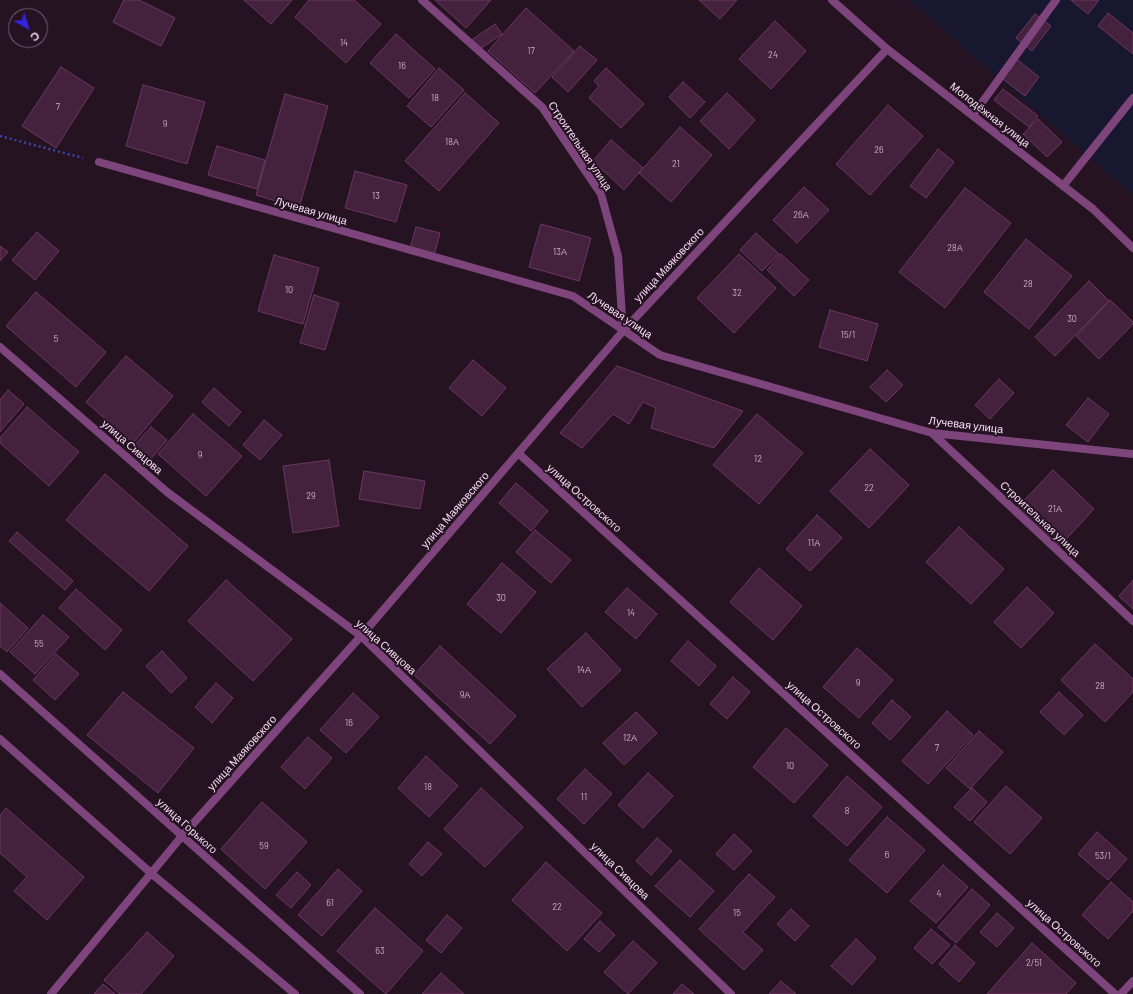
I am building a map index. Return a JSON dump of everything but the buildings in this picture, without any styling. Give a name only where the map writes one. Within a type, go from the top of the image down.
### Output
[{"type":"street","name":"Строительная улица","points":[[422,0],[542,107],[601,194],[618,256],[623,331]]},
{"type":"street","name":"Молодёжная улица","points":[[832,0],[887,49],[1093,209],[1133,248]]},
{"type":"street","points":[[972,116],[1056,0]]},
{"type":"street","name":"улица Маяковского","points":[[51,994],[182,836],[361,636],[623,331],[887,49]]},
{"type":"street","points":[[1063,186],[1133,98]]},
{"type":"street","name":"Лучевая улица","points":[[99,162],[573,296],[660,355],[932,433],[1133,454]]},
{"type":"street","name":"улица Сивцова","points":[[0,347],[167,492],[361,636],[732,994]]},
{"type":"street","name":"Строительная улица","points":[[932,433],[1133,621]]},
{"type":"street","name":"улица Островского","points":[[518,453],[1115,994]]},
{"type":"street","name":"улица Горького","points":[[0,674],[360,994]]},
{"type":"street","points":[[0,739],[152,874],[295,994]]},
{"type":"street","points":[[1121,994],[1133,981]]},
{"type":"path","points":[[0,136],[99,162]]},
{"type":"shaded area","points":[[909,0],[1133,0],[1133,195]]}]
